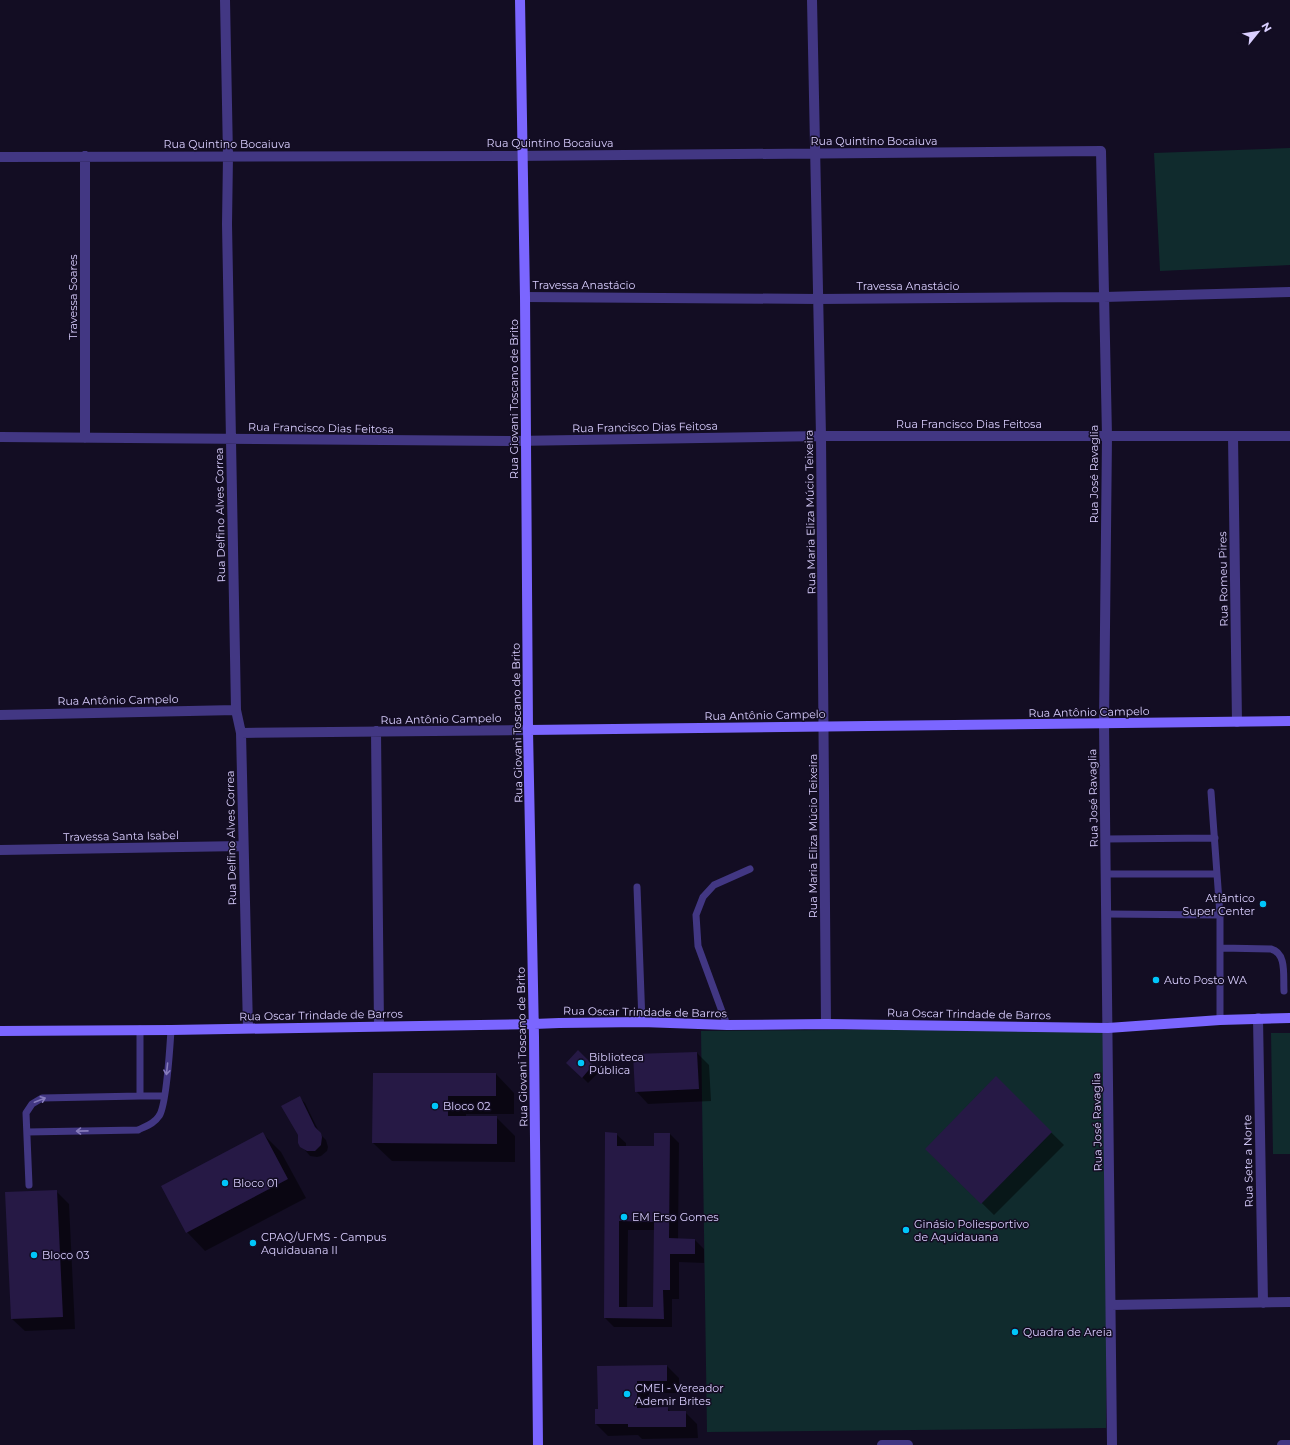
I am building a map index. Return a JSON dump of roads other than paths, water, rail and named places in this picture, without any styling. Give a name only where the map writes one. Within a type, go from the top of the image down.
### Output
[{"type":"main road","name":"Rua Giovani Toscano de Brito","points":[[520,0],[527,441],[528,730],[534,1024],[538,1445]]},
{"type":"main road","name":"Rua Antônio Campelo","points":[[528,730],[1290,721]]},
{"type":"main road","name":"Rua Oscar Trindade de Barros","points":[[0,1031],[171,1030],[642,1022],[727,1025],[826,1024],[1108,1028],[1220,1020],[1290,1018]]},
{"type":"street","name":"Rua Delfino Alves Correa","points":[[225,0],[228,156],[227,224],[236,710],[241,733],[248,1028]]},
{"type":"street","name":"Rua Maria Eliza Múcio Teixeira","points":[[812,0],[821,436],[826,1024]]},
{"type":"street","name":"Rua Quintino Bocaiuva","points":[[0,156],[523,156],[1101,152]]},
{"type":"street","name":"Rua José Ravaglia","points":[[1101,152],[1107,436],[1104,723],[1112,1445]]},
{"type":"street","name":"Travessa Soares","points":[[84,156],[85,438]]},
{"type":"street","name":"Travessa Anastácio","points":[[525,297],[818,299],[1104,296],[1290,292]]},
{"type":"street","name":"Rua Francisco Dias Feitosa","points":[[0,437],[527,441],[821,436],[1290,436]]},
{"type":"street","name":"Rua Romeu Pires","points":[[1233,436],[1237,722]]},
{"type":"street","name":"Rua Antônio Campelo","points":[[0,715],[236,710]]},
{"type":"street","name":"Rua Antônio Campelo","points":[[241,733],[528,730]]},
{"type":"street","points":[[376,731],[379,1026]]},
{"type":"street","name":"Travessa Santa Isabel","points":[[0,850],[243,846]]},
{"type":"street","name":"Rua Sete a Norte","points":[[1258,1018],[1263,1303]]},
{"type":"street","points":[[1111,1305],[1290,1302]]},
{"type":"street","points":[[882,1445],[908,1445]]},
{"type":"street","points":[[1282,1445],[1290,1445]]},
{"type":"lane","points":[[1211,792],[1220,915],[1220,1020]]},
{"type":"lane","points":[[1105,839],[1214,838]]},
{"type":"lane","points":[[727,1025],[698,946],[696,916],[703,897],[714,885],[750,870]]},
{"type":"lane","points":[[1106,874],[1217,874]]},
{"type":"lane","points":[[637,887],[642,1022]]},
{"type":"lane","points":[[1106,914],[1220,915]]},
{"type":"lane","points":[[1221,948],[1277,950],[1282,957],[1284,990]]},
{"type":"lane","points":[[140,1029],[140,1096]]},
{"type":"lane","points":[[27,1132],[138,1130],[153,1123],[160,1115],[164,1096],[171,1030]]},
{"type":"lane","points":[[29,1185],[26,1113],[32,1104],[42,1098],[164,1096]]},
{"type":"place","name":"Atlântico Super Center","points":[[1263,904]]},
{"type":"place","name":"Auto Posto WA","points":[[1156,980]]},
{"type":"place","name":"Biblioteca Pública","points":[[581,1063]]},
{"type":"place","name":"Bloco 02","points":[[435,1106]]},
{"type":"place","name":"Bloco 01","points":[[225,1183]]},
{"type":"place","name":"EM Erso Gomes","points":[[624,1217]]},
{"type":"place","name":"Ginásio Poliesportivo de Aquidauana","points":[[906,1230]]},
{"type":"place","name":"CPAQ/UFMS - Campus Aquidauana II","points":[[253,1243]]},
{"type":"place","name":"Bloco 03","points":[[34,1255]]},
{"type":"place","name":"Quadra de Areia","points":[[1015,1332]]},
{"type":"place","name":"CMEI - Vereador Ademir Brites","points":[[627,1394]]}]
